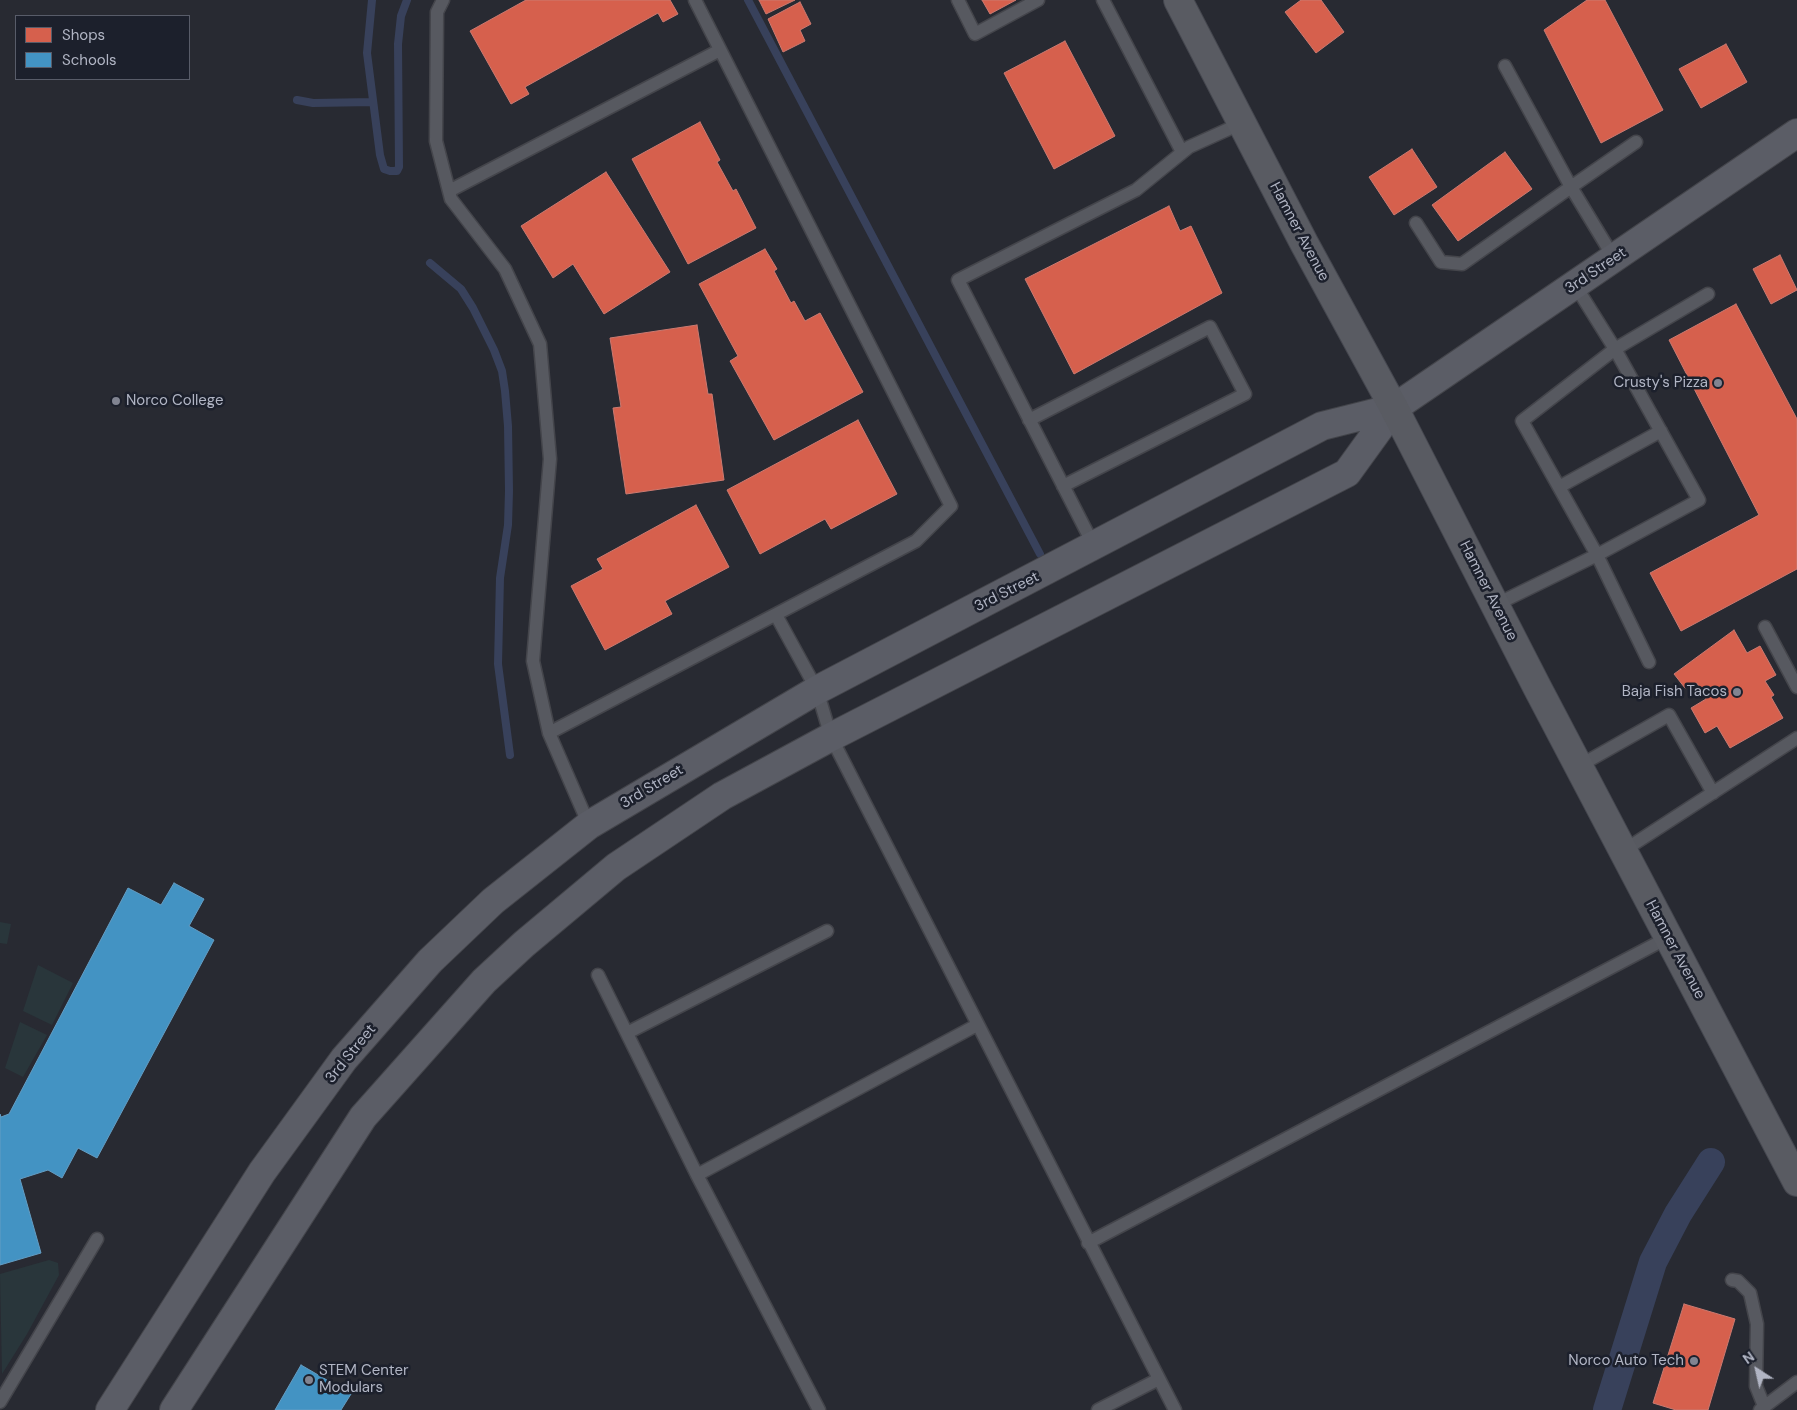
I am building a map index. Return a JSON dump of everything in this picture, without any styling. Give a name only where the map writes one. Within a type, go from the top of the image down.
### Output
[{"type":"main road","name":"Hamner Avenue","points":[[1178,0],[1394,408],[1777,1145],[1795,1175]]},
{"type":"street","name":"3rd Street","points":[[174,1410],[363,1116],[484,981],[524,944],[616,867],[722,796],[831,737],[1347,473],[1394,408],[1797,133]]},
{"type":"street","name":"3rd Street","points":[[110,1410],[262,1172],[344,1059],[430,961],[493,901],[590,825],[816,690],[1322,426],[1394,408]]},
{"type":"lane","points":[[443,0],[437,12],[436,141],[451,199],[504,269],[540,344],[550,459],[533,662],[549,733],[590,825]]},
{"type":"lane","points":[[549,733],[916,541],[951,506],[695,0]]},
{"type":"lane","points":[[958,0],[975,34],[1038,0]]},
{"type":"lane","points":[[1103,0],[1182,152]]},
{"type":"lane","points":[[449,191],[720,50]]},
{"type":"lane","points":[[1506,66],[1571,187],[1614,258]]},
{"type":"lane","points":[[1094,546],[958,280],[1136,190],[1189,147],[1242,123]]},
{"type":"lane","points":[[1416,223],[1441,262],[1462,264],[1636,142]]},
{"type":"lane","points":[[1495,605],[1597,555],[1699,500],[1615,349],[1575,285]]},
{"type":"lane","points":[[1648,662],[1597,555],[1522,421],[1615,349],[1708,294]]},
{"type":"lane","points":[[1029,420],[1210,327],[1241,385],[1245,394],[1063,486]]},
{"type":"lane","points":[[1559,487],[1661,431]]},
{"type":"lane","points":[[776,615],[816,690],[831,737],[1175,1410]]},
{"type":"lane","points":[[1765,627],[1797,687]]},
{"type":"lane","points":[[1579,766],[1669,715],[1712,793]]},
{"type":"lane","points":[[1623,851],[1797,738]]},
{"type":"lane","points":[[627,1033],[827,931]]},
{"type":"lane","points":[[1088,1243],[1668,937]]},
{"type":"lane","points":[[598,975],[697,1175],[819,1410]]},
{"type":"lane","points":[[697,1175],[978,1025]]},
{"type":"lane","points":[[0,1402],[97,1239]]},
{"type":"lane","points":[[1732,1280],[1738,1281],[1750,1293],[1757,1324],[1756,1386],[1762,1408],[1797,1382]]},
{"type":"lane","points":[[1098,1410],[1159,1379]]},
{"type":"shaded area","points":[[0,922],[11,924],[7,944],[0,943]]},
{"type":"shaded area","points":[[38,965],[73,983],[52,1025],[23,1011]]},
{"type":"shaded area","points":[[20,1022],[47,1035],[23,1077],[5,1068]]},
{"type":"shaded area","points":[[49,1260],[58,1263],[59,1275],[27,1334],[2,1374],[0,1274]]},
{"type":"building: Shops","points":[[526,0],[670,0],[678,14],[663,22],[658,13],[525,87],[529,94],[511,104],[470,31]]},
{"type":"building: Shops","points":[[759,0],[795,0],[766,14]]},
{"type":"building: Shops","points":[[982,0],[1016,0],[990,14]]},
{"type":"building: Shops","points":[[1301,0],[1321,0],[1344,32],[1316,53],[1285,12]]},
{"type":"building: Shops","points":[[1587,0],[1605,0],[1663,110],[1601,143],[1544,30]]},
{"type":"building: Shops","points":[[800,2],[811,24],[800,30],[805,41],[783,52],[768,19]]},
{"type":"building: Shops","points":[[1065,41],[1115,136],[1054,169],[1004,73]]},
{"type":"building: Shops","points":[[1726,44],[1747,82],[1701,108],[1679,69]]},
{"type":"building: Shops","points":[[700,122],[720,160],[717,162],[733,191],[736,189],[756,228],[688,264],[632,159]]},
{"type":"building: Shops","points":[[1412,149],[1437,187],[1394,215],[1369,177]]},
{"type":"building: Shops","points":[[1505,152],[1532,189],[1458,241],[1432,205]]},
{"type":"building: Shops","points":[[606,172],[670,272],[604,314],[573,264],[553,278],[521,226]]},
{"type":"building: Shops","points":[[1169,206],[1180,231],[1191,226],[1222,293],[1074,374],[1025,279]]},
{"type":"building: Shops","points":[[765,249],[777,269],[774,271],[791,303],[794,301],[805,321],[820,313],[863,392],[774,440],[730,361],[738,356],[699,284]]},
{"type":"building: Shops","points":[[1780,255],[1797,290],[1771,304],[1753,269]]},
{"type":"building: Shops","points":[[1736,304],[1797,419],[1797,569],[1681,631],[1650,573],[1759,515],[1669,340]]},
{"type":"building: Shops","points":[[697,325],[708,394],[712,394],[724,480],[626,494],[613,408],[621,407],[610,338]]},
{"type":"building: Shops","points":[[858,420],[897,494],[831,529],[825,519],[760,554],[727,490]]},
{"type":"building: Shops","points":[[696,505],[729,567],[665,601],[672,614],[605,650],[571,586],[603,569],[597,559]]},
{"type":"building: Shops","name":"Baja Fish Tacos","points":[[1734,630],[1747,653],[1760,646],[1776,675],[1765,681],[1774,695],[1771,697],[1783,718],[1730,748],[1717,726],[1705,733],[1691,708],[1706,699],[1697,683],[1685,688],[1674,674]]},
{"type":"building: Shops","name":"Norco Auto Tech","points":[[1684,1304],[1735,1319],[1708,1410],[1676,1410],[1653,1403]]},
{"type":"building: Schools","points":[[174,883],[204,899],[189,926],[214,940],[97,1158],[78,1148],[62,1178],[48,1170],[20,1179],[41,1253],[0,1265],[0,1114],[1,1117],[9,1114],[128,888],[161,905]]},
{"type":"building: Schools","name":"STEM Center Modulars","points":[[301,1365],[351,1394],[341,1410],[275,1410]]},
{"type":"waterway","points":[[372,0],[367,53],[380,155],[384,169],[390,171],[397,171],[399,167],[398,44],[401,16],[407,0]]},
{"type":"waterway","points":[[748,0],[1040,554]]},
{"type":"waterway","points":[[297,100],[313,103],[373,102]]},
{"type":"waterway","points":[[430,263],[461,289],[473,308],[494,350],[502,371],[508,426],[509,491],[508,525],[500,578],[498,664],[510,755]]},
{"type":"waterway","points":[[1607,1410],[1653,1262],[1678,1214],[1711,1162]]},
{"type":"place","name":"Crusty's Pizza","points":[[1718,383]]},
{"type":"place","name":"Norco College","points":[[116,401]]},
{"type":"place","name":"Baja Fish Tacos","points":[[1737,692]]},
{"type":"place","name":"Norco Auto Tech","points":[[1694,1361]]},
{"type":"place","name":"STEM Center Modulars","points":[[309,1380]]}]
